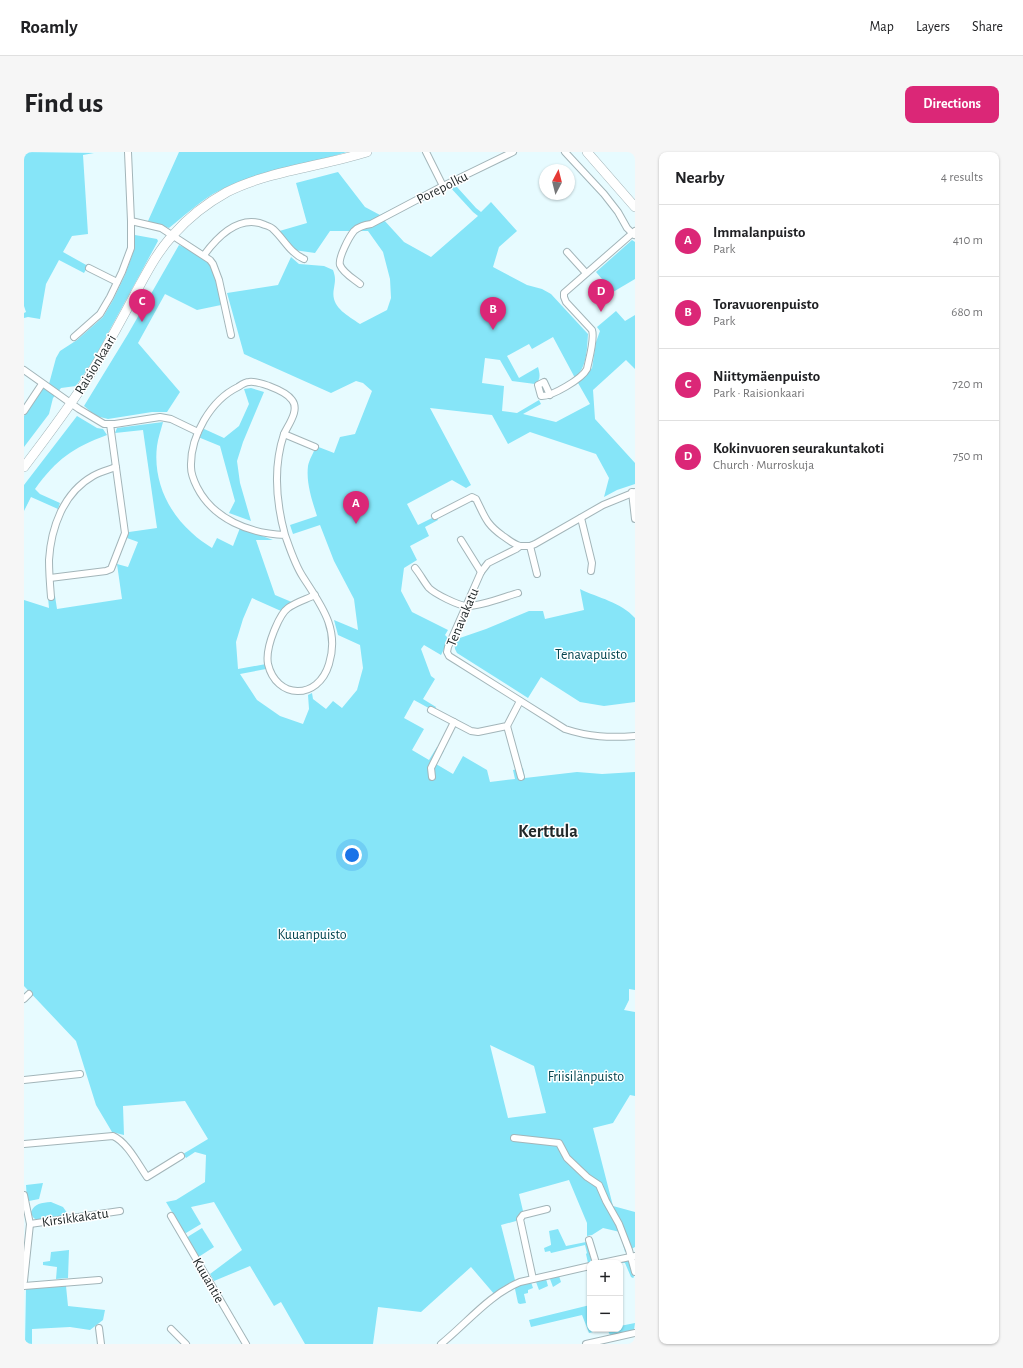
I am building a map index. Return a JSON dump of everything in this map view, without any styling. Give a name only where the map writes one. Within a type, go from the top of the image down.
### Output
[{"type":"main road","name":"Raisionkaari","points":[[24,467],[71,403],[94,368],[157,255],[172,236],[191,217],[202,208],[238,187],[279,174],[367,152]]},
{"type":"main road","points":[[587,152],[635,207]]},
{"type":"street","points":[[74,337],[100,314],[117,282],[131,248],[128,152]]},
{"type":"street","points":[[426,152],[442,186]]},
{"type":"street","name":"Porepolku","points":[[360,284],[342,269],[340,263],[340,257],[354,231],[362,226],[371,224],[442,186],[513,152]]},
{"type":"street","points":[[550,395],[586,373],[593,333],[592,330],[566,302],[564,293],[634,234],[604,194],[565,152]]},
{"type":"street","points":[[131,221],[161,228],[204,254],[210,260],[216,270],[231,335]]},
{"type":"street","points":[[204,254],[226,232],[242,223],[254,222],[273,229],[296,255],[304,259]]},
{"type":"street","points":[[567,252],[586,273]]},
{"type":"street","points":[[89,268],[117,282]]},
{"type":"street","points":[[24,370],[98,422],[110,424],[160,417],[171,419],[198,432]]},
{"type":"street","points":[[285,535],[276,535],[247,528],[228,520],[213,510],[202,496],[194,481],[191,467],[192,450],[198,432],[206,417],[218,402],[232,390],[248,382],[262,384],[273,388],[285,394],[293,401],[295,408],[284,434],[278,456],[276,474],[279,513],[285,535],[302,576],[315,594],[326,613],[332,635],[332,648],[329,664],[320,683],[308,690],[295,692],[282,686],[273,674],[268,663],[268,648],[277,622],[287,608],[315,594]]},
{"type":"street","points":[[24,411],[42,384]]},
{"type":"street","points":[[50,578],[106,571],[111,569],[125,533],[110,424]]},
{"type":"street","points":[[284,434],[314,447]]},
{"type":"street","points":[[50,597],[49,560],[56,524],[63,507],[83,482],[100,472],[116,467]]},
{"type":"street","points":[[634,492],[635,520]]},
{"type":"street","name":"Tenavakatu","points":[[634,492],[603,506],[530,546],[520,546],[488,563],[481,572],[447,652],[449,656],[565,729],[580,734],[604,737],[635,736]]},
{"type":"street","points":[[435,516],[472,497],[476,499],[487,523],[491,528],[514,544],[520,546]]},
{"type":"street","points":[[581,518],[592,564],[591,571]]},
{"type":"street","points":[[461,540],[481,572]]},
{"type":"street","points":[[530,546],[537,574]]},
{"type":"street","points":[[415,568],[428,588],[433,592],[466,606],[476,605],[518,593]]},
{"type":"street","points":[[520,701],[507,726],[521,777]]},
{"type":"street","points":[[431,710],[471,731],[478,732],[507,726]]},
{"type":"street","points":[[432,777],[431,768],[454,722]]},
{"type":"street","points":[[24,999],[30,994]]},
{"type":"street","points":[[24,1080],[80,1074]]},
{"type":"street","points":[[24,1144],[113,1136],[118,1138],[124,1144],[146,1177],[181,1156]]},
{"type":"street","points":[[514,1138],[559,1143],[567,1158],[587,1177],[599,1185],[633,1256],[635,1272]]},
{"type":"street","points":[[24,1195],[30,1224],[24,1281]]},
{"type":"street","points":[[533,1279],[520,1219],[523,1215],[547,1209]]},
{"type":"street","name":"Kirsikkakatu","points":[[30,1224],[120,1211]]},
{"type":"street","name":"Kuuantie","points":[[171,1216],[246,1344]]},
{"type":"street","points":[[589,1240],[595,1260]]},
{"type":"street","points":[[633,1256],[635,1251]]},
{"type":"street","points":[[615,1260],[633,1256]]},
{"type":"street","points":[[441,1344],[499,1294],[512,1286],[533,1279],[587,1267]]},
{"type":"street","points":[[24,1286],[99,1280]]},
{"type":"street","points":[[99,1328],[101,1344]]},
{"type":"street","points":[[171,1329],[186,1344]]},
{"type":"street","points":[[586,1344],[635,1333]]},
{"type":"green space","points":[[24,152],[94,153],[83,155],[88,234],[72,236],[63,252],[88,266],[84,273],[59,260],[46,284],[40,319],[28,317],[24,318],[24,313],[26,312],[24,306]]},
{"type":"green space","points":[[179,152],[347,152],[261,174],[228,186],[207,198],[169,228],[148,221]]},
{"type":"green space","name":"Kuuanpuisto","points":[[338,172],[365,207],[380,215],[432,189],[383,219],[404,242],[431,257],[478,216],[449,186],[457,187],[481,212],[491,202],[517,231],[499,247],[493,267],[527,285],[542,289],[551,294],[588,334],[587,352],[584,363],[579,374],[575,378],[553,337],[532,349],[529,344],[507,356],[519,378],[538,367],[540,377],[535,384],[512,381],[500,360],[485,358],[482,383],[504,386],[502,411],[517,413],[539,400],[541,404],[523,414],[556,422],[590,404],[578,383],[592,368],[596,342],[600,331],[597,327],[616,311],[625,321],[635,315],[635,369],[626,360],[593,390],[595,419],[635,463],[635,484],[617,490],[604,497],[609,478],[596,454],[530,432],[508,444],[492,415],[430,408],[471,485],[466,488],[452,480],[407,504],[418,525],[436,516],[438,520],[425,527],[429,536],[410,546],[417,560],[404,568],[401,591],[412,612],[448,630],[445,635],[449,639],[441,655],[424,645],[421,649],[431,676],[435,679],[423,699],[436,707],[434,711],[414,700],[404,718],[424,729],[412,750],[429,760],[437,747],[444,751],[436,764],[453,774],[463,756],[487,770],[490,782],[515,779],[513,770],[523,768],[525,778],[577,772],[602,774],[635,772],[635,990],[629,989],[629,1000],[624,1010],[635,1012],[635,1096],[630,1095],[613,1123],[593,1128],[613,1206],[635,1212],[635,1247],[625,1252],[620,1232],[603,1228],[592,1235],[587,1236],[587,1223],[569,1180],[519,1194],[523,1211],[516,1221],[501,1225],[515,1280],[495,1295],[471,1267],[421,1312],[378,1307],[373,1344],[305,1344],[281,1302],[274,1306],[250,1266],[214,1281],[210,1274],[242,1250],[214,1202],[191,1207],[201,1224],[186,1233],[166,1202],[176,1200],[205,1182],[206,1155],[195,1152],[186,1158],[183,1154],[208,1139],[185,1101],[123,1106],[124,1135],[112,1132],[96,1105],[76,1041],[24,986],[24,600],[49,608],[48,597],[55,596],[57,609],[122,599],[117,564],[128,567],[138,542],[127,538],[129,532],[157,528],[143,430],[115,433],[117,428],[163,422],[157,443],[156,458],[160,482],[169,505],[175,515],[194,535],[202,541],[212,548],[217,538],[233,546],[240,528],[273,540],[256,540],[275,595],[294,603],[281,611],[252,598],[243,619],[236,642],[238,669],[266,664],[266,669],[240,674],[257,700],[280,716],[303,724],[309,709],[308,695],[312,693],[313,699],[326,709],[333,701],[342,708],[357,690],[363,668],[360,645],[338,635],[334,620],[358,630],[354,599],[334,561],[320,525],[293,534],[290,525],[317,516],[308,479],[309,464],[316,446],[334,453],[340,437],[355,434],[372,391],[363,383],[356,381],[331,393],[244,354],[227,293],[278,285],[291,257],[299,264],[324,266],[333,270],[335,275],[334,300],[340,309],[360,324],[387,310],[391,298],[390,279],[383,252],[368,231],[330,231],[315,253],[294,250],[276,232],[307,223],[296,183]],"holes":[[[490,1045],[534,1066],[546,1113],[508,1118]]]},
{"type":"green space","points":[[135,235],[157,239],[158,241],[94,359],[76,386],[61,388],[53,398],[49,414],[24,447],[24,416],[45,386],[49,384],[56,358],[60,351],[77,340],[103,317],[125,275],[134,250]]},
{"type":"green space","points":[[632,240],[635,242],[635,279],[613,292],[596,272]]},
{"type":"green space","points":[[179,245],[204,258],[212,268],[221,305],[197,310],[165,294],[138,343],[180,392],[167,412],[152,412],[108,419],[96,416],[84,406],[128,334]]},
{"type":"green space","points":[[251,388],[264,392],[243,442],[237,461],[240,483],[251,521],[229,513],[235,501],[220,446],[198,437],[202,428],[224,438],[239,426],[249,404],[244,389]]},
{"type":"green space","points":[[77,416],[97,428],[103,429],[107,435],[84,445],[58,462],[35,489],[40,494],[60,503],[58,509],[31,497],[24,511],[24,485]]},
{"type":"green space","name":"Tenavapuisto","points":[[580,589],[616,604],[635,618],[635,702],[604,706],[580,702],[541,677],[528,698],[457,653],[455,649],[454,640],[486,629],[529,611],[543,611],[545,619],[584,610]]},
{"type":"green space","points":[[43,1183],[39,1199],[27,1200],[26,1185]]},
{"type":"green space","points":[[51,1202],[63,1207],[70,1217],[39,1221],[34,1218],[31,1212],[36,1205]]},
{"type":"green space","points":[[202,1228],[214,1247],[200,1256],[197,1256],[187,1238]]},
{"type":"green space","points":[[558,1229],[566,1246],[586,1242],[592,1258],[591,1260],[587,1260],[585,1245],[551,1253],[550,1251],[545,1252],[544,1248],[551,1245],[549,1231]]},
{"type":"green space","points":[[69,1250],[68,1278],[56,1279],[57,1267],[43,1265],[43,1262],[50,1261],[51,1252]]},
{"type":"green space","points":[[629,1260],[633,1278],[631,1277],[623,1262]]},
{"type":"green space","points":[[559,1276],[561,1282],[553,1287],[550,1279],[552,1277]]},
{"type":"green space","points":[[544,1278],[546,1279],[548,1286],[539,1290],[536,1282],[537,1280]]},
{"type":"green space","points":[[531,1282],[533,1288],[528,1290],[528,1293],[524,1294],[526,1303],[518,1303],[515,1289],[516,1286]]},
{"type":"green space","points":[[66,1286],[68,1306],[105,1310],[103,1320],[90,1330],[70,1327],[32,1329],[32,1344],[25,1344],[26,1288]]},
{"type":"green space","points":[[587,1306],[587,1328],[582,1315],[531,1327],[529,1320]]},
{"type":"green space","points":[[635,1323],[634,1330],[610,1335],[608,1332],[623,1332],[623,1325]]},
{"type":"place","name":"Kokinvuoren seurakuntakoti","points":[[601,312]]},
{"type":"place","name":"Niittymäenpuisto","points":[[142,322]]},
{"type":"place","name":"Toravuorenpuisto","points":[[493,330]]},
{"type":"place","name":"Immalanpuisto","points":[[356,524]]},
{"type":"district","name":"Kerttula","points":[[548,831]]},
{"type":"park label","name":"Friisilänpuisto","points":[[586,1076]]}]
